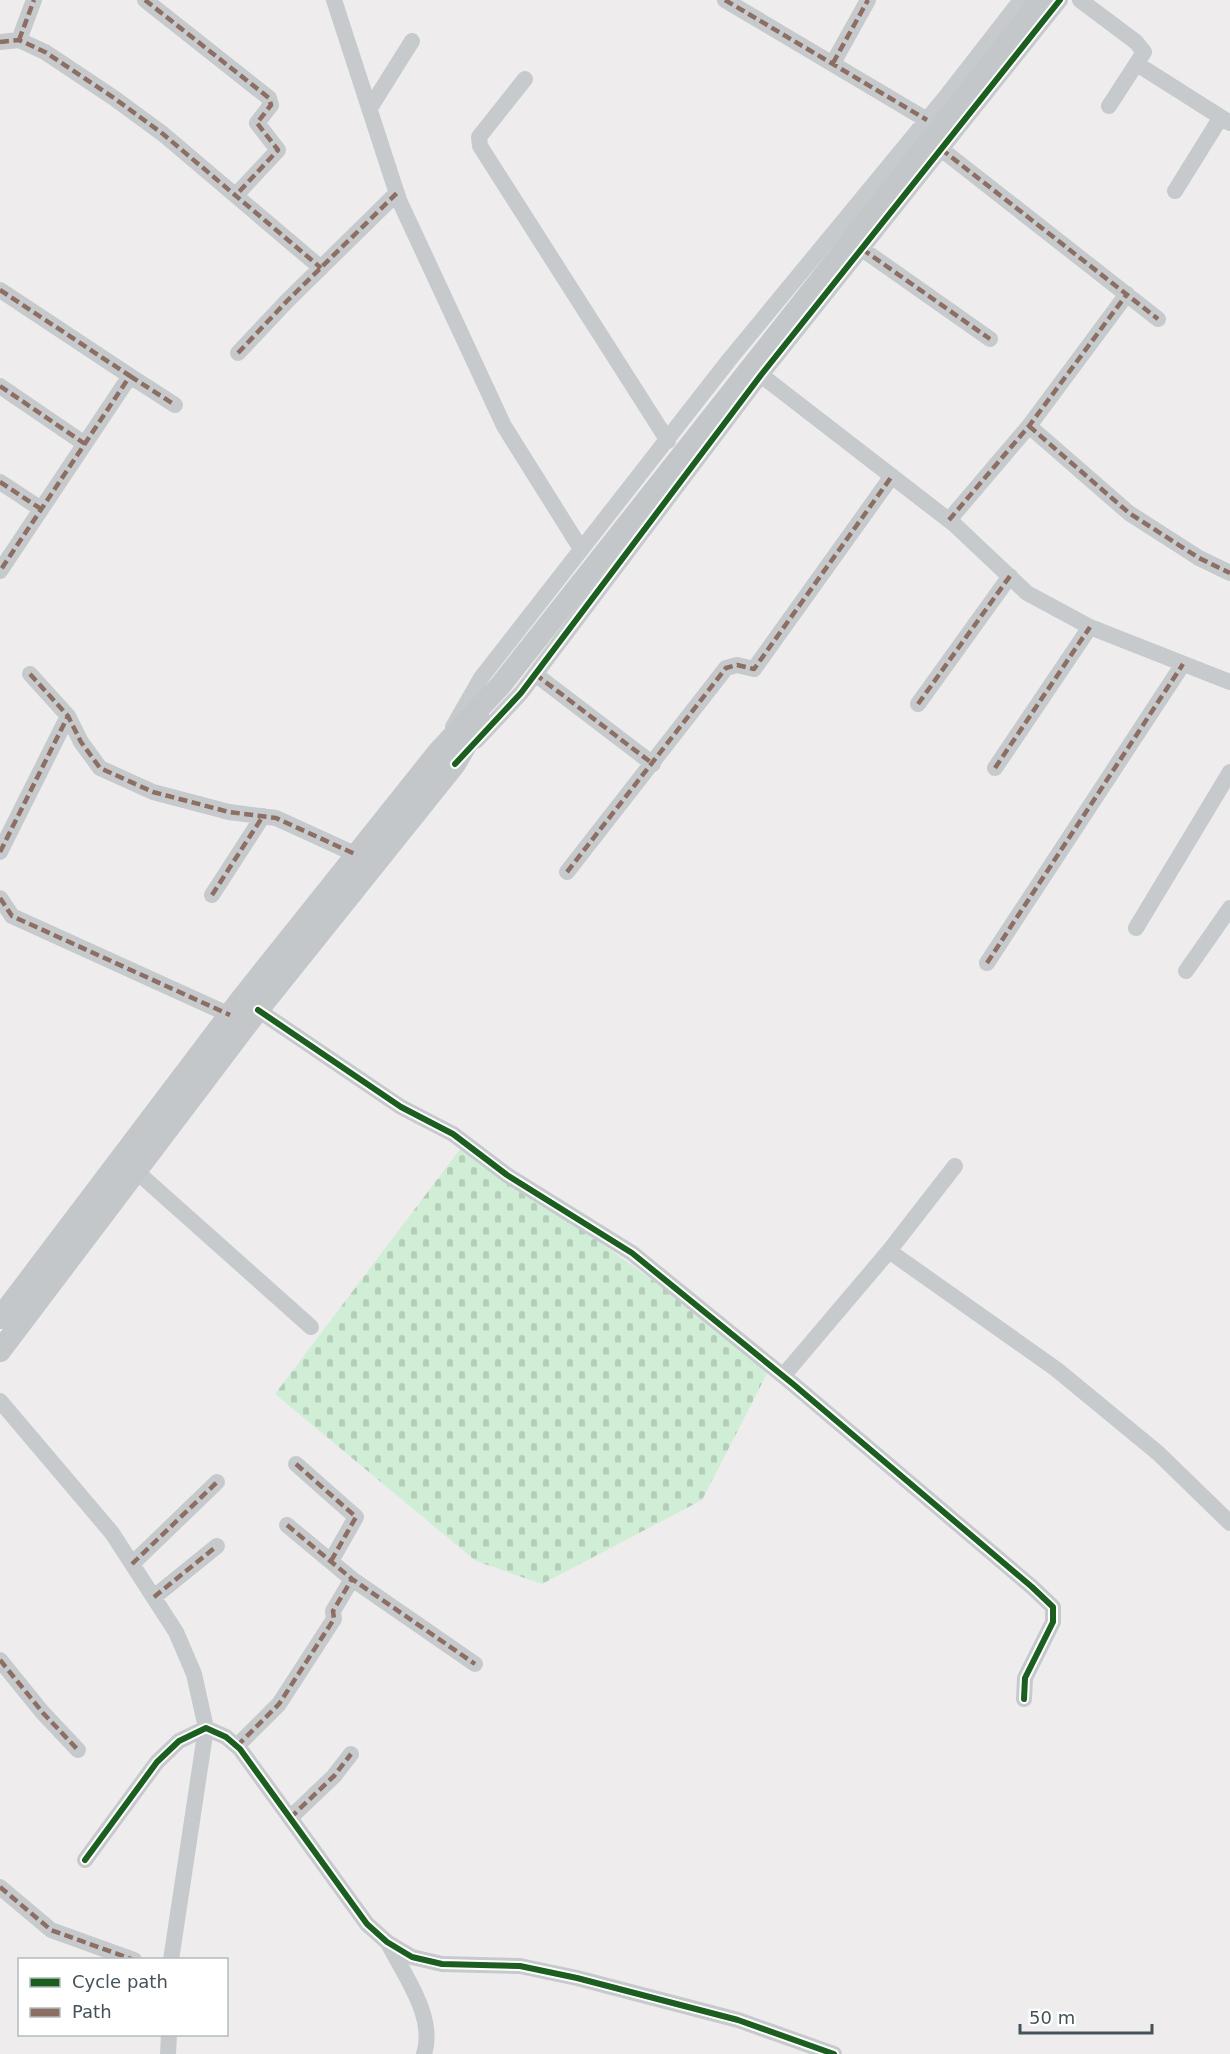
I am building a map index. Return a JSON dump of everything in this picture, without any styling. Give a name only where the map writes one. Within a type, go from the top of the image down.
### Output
[{"type":"main road","points":[[0,1351],[500,686],[1041,0]]},
{"type":"main road","points":[[0,1318],[230,1015],[357,855],[447,757]]},
{"type":"street","points":[[19,40],[34,0]]},
{"type":"street","points":[[145,0],[268,98],[271,105],[257,123],[278,150],[236,195]]},
{"type":"street","points":[[334,0],[397,193],[504,426],[582,549]]},
{"type":"street","points":[[724,0],[927,120]]},
{"type":"street","points":[[832,63],[868,0]]},
{"type":"street","points":[[447,757],[481,678],[729,360],[927,120],[1022,0]]},
{"type":"street","points":[[447,757],[535,674],[761,375],[1060,0]]},
{"type":"street","points":[[1080,0],[1136,42],[1144,52],[1109,106]]},
{"type":"street","points":[[0,42],[19,40],[45,52],[114,98],[236,195],[321,268]]},
{"type":"street","points":[[370,108],[412,41]]},
{"type":"street","points":[[1137,64],[1226,120],[1175,191]]},
{"type":"street","points":[[525,79],[479,137],[480,146],[668,441]]},
{"type":"street","points":[[941,149],[1158,320]]},
{"type":"street","points":[[238,353],[397,193]]},
{"type":"street","points":[[862,249],[990,339]]},
{"type":"street","points":[[0,290],[175,405]]},
{"type":"street","points":[[949,520],[1029,426],[1127,294]]},
{"type":"street","points":[[761,375],[949,520],[1027,593],[1090,627],[1230,682]]},
{"type":"street","points":[[0,571],[130,376]]},
{"type":"street","points":[[0,386],[85,444]]},
{"type":"street","points":[[1029,426],[1128,513],[1199,558],[1230,573]]},
{"type":"street","points":[[567,872],[726,668],[737,665],[754,669],[892,476]]},
{"type":"street","points":[[0,482],[41,509]]},
{"type":"street","points":[[918,704],[1010,576]]},
{"type":"street","points":[[995,768],[1090,627]]},
{"type":"street","points":[[987,963],[1183,664]]},
{"type":"street","points":[[30,674],[68,716],[81,742],[100,768],[153,792],[229,812],[276,818],[357,855]]},
{"type":"street","points":[[535,674],[653,764]]},
{"type":"street","points":[[0,852],[68,716]]},
{"type":"street","points":[[1136,928],[1230,772]]},
{"type":"street","points":[[212,895],[263,816]]},
{"type":"street","points":[[0,898],[12,916],[230,1015]]},
{"type":"street","points":[[1186,971],[1230,908]]},
{"type":"street","points":[[258,1010],[401,1107],[453,1134],[507,1175],[632,1253],[783,1376],[1053,1607],[1053,1622],[1025,1678],[1024,1699]]},
{"type":"street","points":[[783,1376],[889,1251],[955,1166]]},
{"type":"street","points":[[136,1171],[311,1327]]},
{"type":"street","points":[[889,1251],[1056,1369],[1158,1453],[1230,1523]]},
{"type":"street","points":[[0,1401],[112,1533],[176,1632],[194,1674],[206,1728],[171,1958]]},
{"type":"street","points":[[296,1464],[356,1517],[331,1561]]},
{"type":"street","points":[[132,1564],[217,1482]]},
{"type":"street","points":[[287,1525],[352,1579],[475,1664]]},
{"type":"street","points":[[154,1597],[217,1546]]},
{"type":"street","points":[[237,1746],[279,1704],[334,1619],[333,1611],[352,1579]]},
{"type":"street","points":[[0,1660],[43,1713],[78,1750]]},
{"type":"street","points":[[85,1860],[157,1762],[179,1741],[206,1728],[226,1737],[237,1746],[367,1924],[387,1942],[412,1957],[442,1964],[520,1966],[577,1978],[738,2020],[834,2054]]},
{"type":"street","points":[[290,1818],[334,1776],[351,1754]]},
{"type":"street","points":[[0,1887],[51,1930],[131,1958]]},
{"type":"street","points":[[387,1942],[424,2016],[429,2039],[424,2054]]},
{"type":"street","points":[[168,2054],[169,2036]]},
{"type":"green space","points":[[464,1144],[771,1366],[702,1500],[542,1584],[476,1561],[275,1394]]},
{"type":"marked path","points":[[19,40],[34,0]]},
{"type":"marked path","points":[[145,0],[269,98],[271,105],[257,123],[278,150],[236,195]]},
{"type":"marked path","points":[[725,0],[927,120]]},
{"type":"marked path","points":[[833,63],[868,0]]},
{"type":"marked path","points":[[0,42],[19,40],[45,52],[114,98],[163,134],[321,268]]},
{"type":"marked path","points":[[941,149],[1158,319]]},
{"type":"marked path","points":[[238,353],[287,301],[397,193]]},
{"type":"marked path","points":[[862,249],[990,339]]},
{"type":"marked path","points":[[0,290],[130,376],[0,571]]},
{"type":"marked path","points":[[949,520],[1029,426],[1127,294]]},
{"type":"marked path","points":[[130,376],[175,405]]},
{"type":"marked path","points":[[0,386],[85,444]]},
{"type":"marked path","points":[[1029,426],[1129,513],[1199,558],[1230,573]]},
{"type":"marked path","points":[[567,872],[726,668],[737,665],[754,669],[892,476]]},
{"type":"marked path","points":[[0,482],[41,509]]},
{"type":"marked path","points":[[918,704],[1010,576]]},
{"type":"marked path","points":[[995,768],[1090,627]]},
{"type":"marked path","points":[[987,963],[1183,664]]},
{"type":"marked path","points":[[30,674],[68,716],[81,742],[100,768],[153,792],[229,812],[276,818],[357,855]]},
{"type":"marked path","points":[[535,674],[653,764]]},
{"type":"marked path","points":[[0,852],[68,716]]},
{"type":"marked path","points":[[212,895],[263,816]]},
{"type":"marked path","points":[[0,898],[12,916],[230,1015]]},
{"type":"marked path","points":[[296,1464],[356,1517],[331,1561]]},
{"type":"marked path","points":[[132,1564],[217,1482]]},
{"type":"marked path","points":[[287,1525],[352,1579],[475,1664]]},
{"type":"marked path","points":[[154,1597],[217,1546]]},
{"type":"marked path","points":[[237,1746],[279,1704],[334,1619],[333,1611],[352,1579]]},
{"type":"marked path","points":[[0,1660],[43,1713],[78,1750]]},
{"type":"marked path","points":[[290,1818],[334,1776],[351,1754]]},
{"type":"marked path","points":[[0,1887],[51,1930],[128,1958]]},
{"type":"cycle path","points":[[455,764],[521,693],[761,375],[1060,0]]},
{"type":"cycle path","points":[[258,1010],[401,1107],[453,1134],[507,1175],[632,1253],[793,1384],[1032,1587],[1053,1607],[1053,1622],[1025,1678],[1024,1699]]},
{"type":"cycle path","points":[[85,1860],[157,1762],[179,1741],[206,1728],[226,1737],[240,1749],[367,1924],[387,1942],[412,1957],[442,1964],[520,1966],[577,1978],[738,2020],[834,2054]]}]
